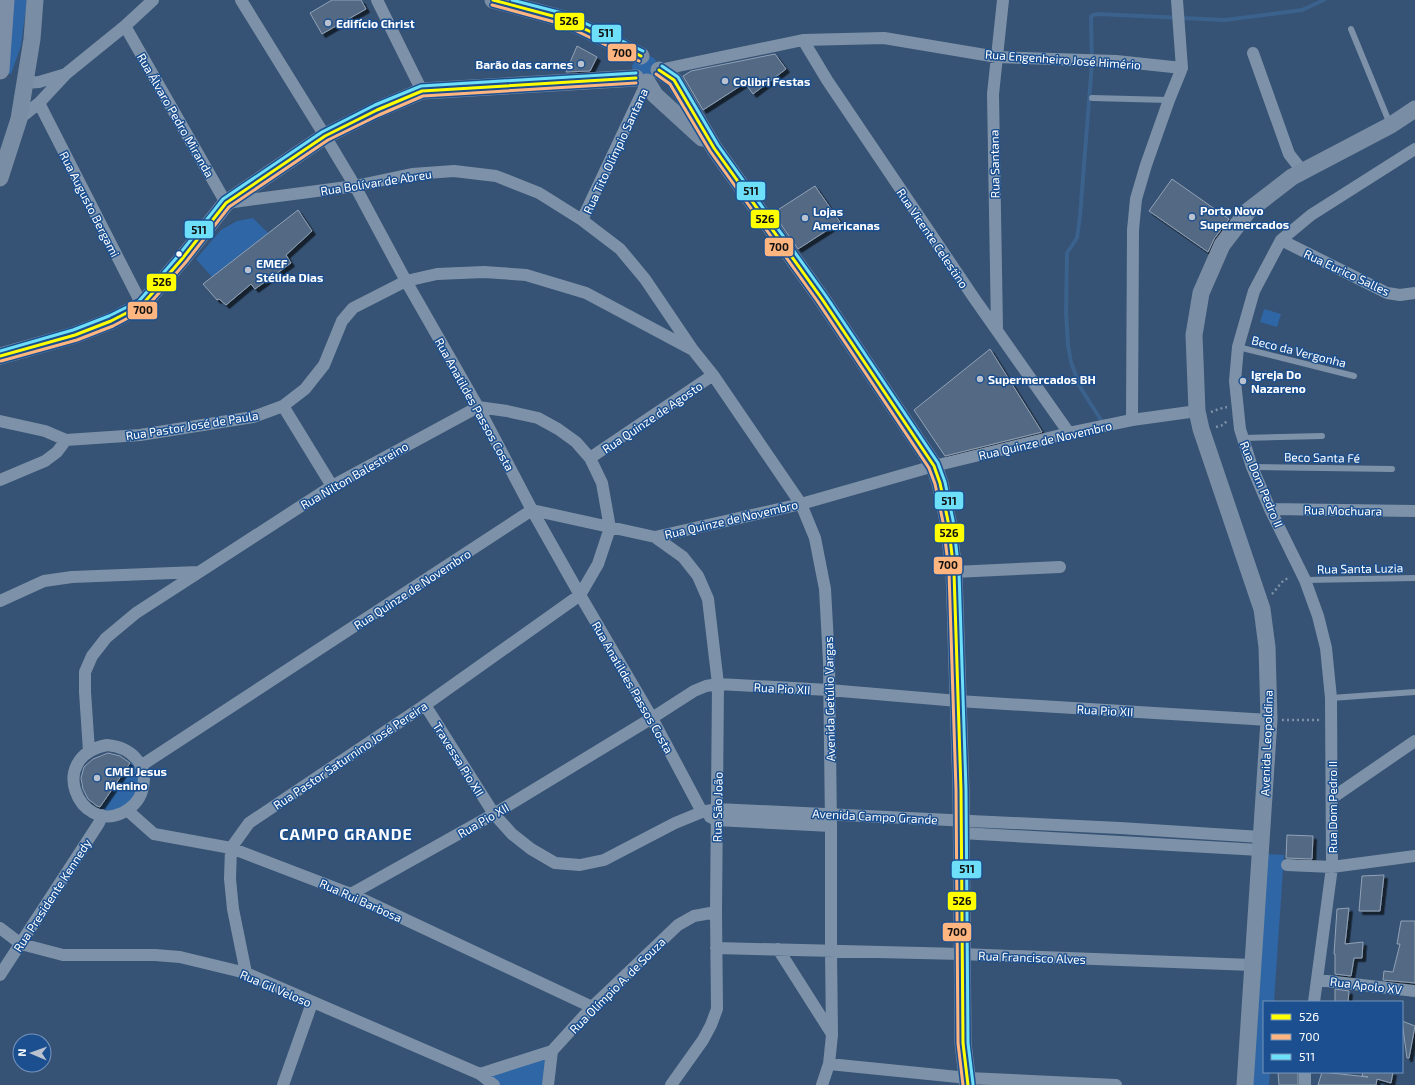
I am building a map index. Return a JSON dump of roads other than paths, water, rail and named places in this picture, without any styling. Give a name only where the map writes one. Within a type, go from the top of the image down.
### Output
[{"type":"main road","points":[[0,70],[5,0]]},
{"type":"main road","points":[[0,178],[19,119],[32,39],[35,0]]},
{"type":"main road","points":[[493,0],[564,19],[641,56]]},
{"type":"main road","points":[[0,356],[75,335],[142,305],[182,259],[226,204],[325,136],[376,110],[422,92],[642,80],[657,76],[659,70],[658,64],[654,58],[647,55],[641,56],[634,62],[632,66],[633,72],[642,80],[655,95],[714,148]]},
{"type":"main road","points":[[659,70],[674,80],[714,148],[822,299],[934,466],[940,484],[948,521],[954,572],[961,827],[963,1043],[968,1081]]},
{"type":"main road","name":"Avenida Leopoldina","points":[[1245,1085],[1269,720],[1267,647],[1262,609],[1199,419],[1194,335],[1201,293],[1222,245],[1248,211],[1292,177],[1391,125],[1415,109]]},
{"type":"street","points":[[19,119],[39,103],[67,73],[125,26],[153,0]]},
{"type":"street","name":"Rua Anatildes Passos Costa","points":[[241,0],[355,186],[406,281],[478,407],[532,510],[652,718],[702,812]]},
{"type":"street","points":[[377,0],[422,92]]},
{"type":"street","name":"Rua Santana","points":[[996,329],[993,94],[1003,0]]},
{"type":"street","points":[[1132,420],[1133,230],[1136,199],[1146,165],[1182,68],[1177,0]]},
{"type":"street","name":"Rua Álvaro Pedro Miranda","points":[[125,26],[226,204]]},
{"type":"street","name":"Rua Engenheiro José Himério","points":[[659,70],[803,40],[884,38],[997,56],[1026,59],[1116,61],[1182,68]]},
{"type":"street","name":"Rua Vicente Celestino","points":[[803,40],[836,94],[974,298],[1069,433]]},
{"type":"street","points":[[1252,53],[1289,154],[1303,172]]},
{"type":"street","points":[[25,83],[39,82],[67,73]]},
{"type":"street","name":"Rua Tito Olímpio Santana","points":[[582,220],[642,80]]},
{"type":"street","name":"Rua Augusto Bergami","points":[[39,103],[142,305]]},
{"type":"street","name":"Rua Dom Pedro II","points":[[1314,1001],[1332,867],[1331,698],[1326,648],[1318,616],[1303,575],[1270,509],[1252,467],[1242,438],[1235,381],[1238,347],[1254,291],[1281,240],[1311,215],[1415,149]]},
{"type":"street","name":"Rua Bolívar de Abreu","points":[[226,204],[355,186],[412,174],[454,171],[496,176],[539,193],[582,220],[620,249],[645,279],[693,350]]},
{"type":"street","name":"Rua Eurico Salles","points":[[1281,240],[1387,293],[1400,295],[1415,293]]},
{"type":"street","name":"Rua Pastor José de Paula","points":[[0,421],[45,431],[66,440],[140,435],[253,417],[283,406],[305,389],[324,365],[342,321],[353,308],[406,281],[437,274],[484,272],[526,275],[586,293],[693,350]]},
{"type":"street","name":"Avenida Getúlio Vargas","points":[[693,350],[713,375],[801,504],[815,538],[825,589],[832,826],[832,1036],[830,1064],[822,1085]]},
{"type":"street","name":"Rua Quinze de Agosto","points":[[590,458],[713,375]]},
{"type":"street","points":[[283,406],[332,486]]},
{"type":"street","points":[[478,407],[507,411],[538,418],[558,429],[576,442],[590,458],[602,483],[610,528],[598,564],[580,595]]},
{"type":"street","name":"Rua Nilton Balestreino","points":[[88,751],[85,672],[92,656],[106,638],[136,613],[332,486],[478,407]]},
{"type":"street","name":"Rua Quinze de Novembro","points":[[142,765],[532,510],[655,537],[801,504],[934,466],[1069,433],[1132,420],[1199,419]]},
{"type":"street","points":[[0,480],[45,461],[57,452],[66,440]]},
{"type":"street","name":"Rua Mochuara","points":[[1270,509],[1415,512]]},
{"type":"street","name":"Rua São João","points":[[655,537],[683,557],[698,576],[708,599],[718,684],[716,814],[717,1008],[703,1040],[670,1085]]},
{"type":"street","points":[[954,572],[1060,567]]},
{"type":"street","points":[[0,601],[44,582],[72,576],[200,572]]},
{"type":"street","name":"Rua Pastor Saturnino José Pereira","points":[[231,848],[249,823],[425,705],[580,595]]},
{"type":"street","name":"Rua Pio XII","points":[[351,894],[494,814],[694,691],[706,686],[718,684],[829,690],[958,701],[1269,720]]},
{"type":"street","name":"Travessa Pio XII","points":[[425,705],[494,814]]},
{"type":"street","points":[[1332,798],[1415,741]]},
{"type":"street","points":[[107,745],[117,746],[135,758],[142,765],[144,784],[142,792],[138,799],[127,810],[115,815],[102,815],[95,813],[85,806],[79,799],[74,787],[74,770],[81,758],[88,751],[96,747],[107,745]]},
{"type":"street","name":"Rua Rui Barbosa","points":[[127,810],[154,834],[231,848],[351,894],[592,1007]]},
{"type":"street","points":[[494,814],[512,834],[531,850],[555,863],[580,865],[604,860],[675,823],[702,812]]},
{"type":"street","name":"Avenida Campo Grande","points":[[702,812],[832,826]]},
{"type":"street","name":"Avenida Campo Grande","points":[[716,814],[831,814],[1120,842],[1260,844]]},
{"type":"street","name":"Rua Presidente Kennedy","points":[[0,974],[21,944],[102,815]]},
{"type":"street","name":"Avenida Campo Grande","points":[[961,827],[1120,828],[1260,844]]},
{"type":"street","points":[[1120,828],[1120,842]]},
{"type":"street","points":[[1144,830],[1144,843]]},
{"type":"street","points":[[231,848],[230,879],[232,901],[246,973]]},
{"type":"street","points":[[1332,867],[1415,856]]},
{"type":"street","name":"Rua Dom Pedro II","points":[[1287,865],[1332,867]]},
{"type":"street","name":"Rua Olímpio A. de Souza","points":[[552,1052],[592,1007],[678,924],[694,916],[716,912]]},
{"type":"street","name":"Rua Gil Veloso","points":[[0,928],[21,944],[63,955],[155,955],[180,957],[246,973],[312,1003],[480,1074],[494,1085]]},
{"type":"street","name":"Rua Francisco Alves","points":[[716,948],[961,954],[1252,966]]},
{"type":"street","points":[[778,949],[832,1036]]},
{"type":"street","name":"Rua Apolo XV","points":[[1318,980],[1415,991]]},
{"type":"street","points":[[283,1085],[312,1003]]},
{"type":"street","points":[[480,1074],[552,1052],[548,1085]]},
{"type":"street","points":[[830,1064],[968,1081],[1116,1085]]},
{"type":"street","points":[[1305,1073],[1305,1085]]},
{"type":"lane","points":[[1351,29],[1391,125]]},
{"type":"lane","points":[[1092,98],[1169,100]]},
{"type":"lane","name":"Beco da Vergonha","points":[[1238,347],[1354,376]]},
{"type":"lane","points":[[1242,438],[1322,436]]},
{"type":"lane","name":"Beco Santa Fé","points":[[1252,467],[1392,469]]},
{"type":"lane","name":"Rua Santa Luzia","points":[[1303,575],[1415,578]]},
{"type":"lane","points":[[1331,698],[1415,692]]},
{"type":"waterway","points":[[1101,420],[1080,387],[1071,362],[1068,345],[1066,312],[1067,253],[1077,238],[1080,216],[1092,63],[1091,17],[1098,14],[1225,20],[1302,10],[1324,0]]},
{"type":"place","name":"Edifício Christ","points":[[328,23]]},
{"type":"place","name":"Barão das carnes","points":[[581,64]]},
{"type":"place","name":"Colibri Festas","points":[[725,81]]},
{"type":"place","name":"Porto Novo Supermercados","points":[[1192,217]]},
{"type":"place","name":"Lojas Americanas","points":[[805,218]]},
{"type":"place","name":"EMEF Stélida Dias","points":[[248,270]]},
{"type":"place","name":"Supermercados BH","points":[[980,379]]},
{"type":"place","name":"Igreja Do Nazareno","points":[[1243,381]]},
{"type":"place","name":"CMEI Jesus Menino","points":[[97,778]]},
{"type":"district","name":"CAMPO GRANDE","points":[[346,833]]}]
